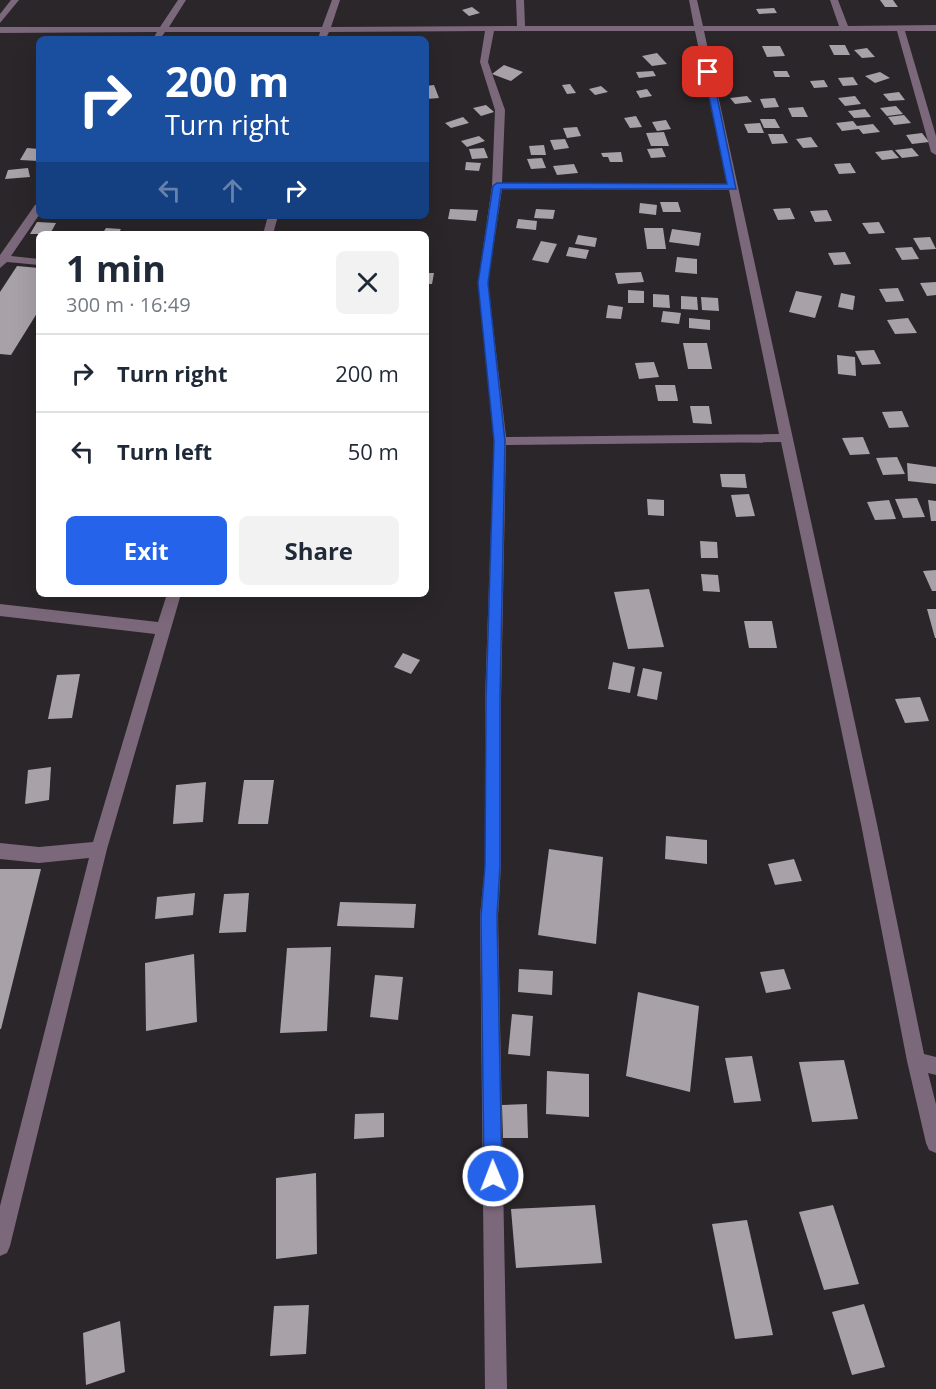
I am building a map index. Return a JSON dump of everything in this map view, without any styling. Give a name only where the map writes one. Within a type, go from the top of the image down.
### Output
[{"type":"street","points":[[0,20],[15,0]]},
{"type":"street","points":[[158,36],[182,0]]},
{"type":"street","points":[[324,36],[336,0]]},
{"type":"street","points":[[520,0],[521,27]]},
{"type":"street","points":[[693,0],[869,824],[916,1061],[936,1143]]},
{"type":"street","points":[[834,0],[844,27]]},
{"type":"street","points":[[0,30],[162,31],[521,27],[936,28]]},
{"type":"street","points":[[900,27],[936,153]]},
{"type":"street","points":[[489,28],[484,62],[500,110],[497,186],[483,283],[500,441],[493,700],[493,866],[489,916],[496,1389]]},
{"type":"street","points":[[497,186],[732,187]]},
{"type":"street","points":[[1,260],[36,211]]},
{"type":"street","points":[[1,260],[36,262]]},
{"type":"street","points":[[500,441],[786,438]]},
{"type":"street","points":[[0,1246],[99,849],[173,597]]},
{"type":"street","points":[[0,610],[165,629]]},
{"type":"street","points":[[0,851],[39,855],[99,849]]},
{"type":"street","points":[[916,1061],[936,1066]]},
{"type":"building","points":[[880,0],[893,0],[898,7],[885,7]]},
{"type":"building","points":[[472,7],[480,13],[469,16],[462,10]]},
{"type":"building","points":[[774,8],[777,13],[759,14],[756,9]]},
{"type":"building","points":[[829,45],[845,45],[850,55],[834,55]]},
{"type":"building","points":[[762,46],[780,46],[785,56],[767,57]]},
{"type":"building","points":[[867,48],[875,57],[862,58],[854,50]]},
{"type":"building","points":[[657,53],[667,64],[652,66],[642,56]]},
{"type":"building","points":[[504,65],[523,72],[511,81],[492,74]]},
{"type":"building","points":[[653,71],[656,76],[639,78],[636,72]]},
{"type":"building","points":[[773,71],[787,71],[790,77],[775,77]]},
{"type":"building","points":[[880,72],[890,78],[875,83],[865,76]]},
{"type":"building","points":[[853,77],[858,85],[843,86],[838,78]]},
{"type":"building","points":[[824,80],[828,87],[814,88],[810,81]]},
{"type":"building","points":[[570,84],[576,93],[567,94],[562,85]]},
{"type":"building","points":[[434,85],[439,98],[429,99],[429,86]]},
{"type":"building","points":[[601,86],[608,92],[595,95],[589,89]]},
{"type":"building","points":[[647,89],[652,96],[640,98],[636,91]]},
{"type":"building","points":[[899,92],[905,100],[889,101],[883,94]]},
{"type":"building","points":[[747,96],[752,102],[735,104],[730,98]]},
{"type":"building","points":[[855,96],[861,104],[845,106],[838,98]]},
{"type":"building","points":[[775,98],[779,107],[764,108],[760,99]]},
{"type":"building","points":[[486,105],[494,112],[481,116],[473,108]]},
{"type":"building","points":[[896,106],[903,114],[887,116],[880,108]]},
{"type":"building","points":[[803,107],[808,117],[792,117],[788,108]]},
{"type":"building","points":[[865,109],[871,117],[854,118],[848,111]]},
{"type":"building","points":[[904,115],[911,123],[894,125],[888,117]]},
{"type":"building","points":[[636,116],[642,127],[630,128],[624,118]]},
{"type":"building","points":[[463,117],[469,123],[451,128],[445,123]]},
{"type":"building","points":[[760,119],[775,119],[780,128],[764,128]]},
{"type":"building","points":[[666,120],[671,129],[657,131],[652,122]]},
{"type":"building","points":[[853,121],[857,126],[873,124],[880,132],[863,134],[859,129],[842,131],[836,123]]},
{"type":"building","points":[[760,123],[764,133],[748,133],[744,124]]},
{"type":"building","points":[[577,127],[581,136],[567,138],[563,128]]},
{"type":"building","points":[[664,132],[669,146],[651,146],[646,133]]},
{"type":"building","points":[[922,133],[929,142],[912,144],[906,135]]},
{"type":"building","points":[[768,134],[783,134],[788,143],[772,144]]},
{"type":"building","points":[[479,136],[485,141],[467,147],[461,141]]},
{"type":"building","points":[[811,137],[818,147],[803,148],[796,139]]},
{"type":"building","points":[[565,139],[569,148],[554,150],[550,140]]},
{"type":"building","points":[[544,145],[546,155],[531,155],[529,146]]},
{"type":"building","points":[[27,148],[36,149],[36,161],[20,160]]},
{"type":"building","points":[[484,148],[488,158],[472,159],[469,149]]},
{"type":"building","points":[[662,148],[666,157],[651,158],[647,149]]},
{"type":"building","points":[[912,148],[919,156],[902,158],[895,150]]},
{"type":"building","points":[[892,150],[899,158],[882,160],[875,152]]},
{"type":"building","points":[[621,152],[623,162],[610,162],[608,157],[603,157],[601,153]]},
{"type":"building","points":[[542,158],[546,168],[531,169],[527,159]]},
{"type":"building","points":[[466,162],[481,163],[479,171],[465,170]]},
{"type":"building","points":[[850,163],[856,173],[839,174],[834,164]]},
{"type":"building","points":[[574,164],[578,173],[557,175],[553,166]]},
{"type":"building","points":[[28,168],[30,177],[5,179],[8,170]]},
{"type":"building","points":[[660,202],[678,202],[681,212],[663,212]]},
{"type":"building","points":[[640,203],[657,205],[656,215],[639,213]]},
{"type":"building","points":[[790,208],[795,219],[778,220],[773,209]]},
{"type":"building","points":[[450,209],[478,210],[476,221],[448,219]]},
{"type":"building","points":[[536,209],[555,210],[553,219],[534,218]]},
{"type":"building","points":[[827,210],[832,221],[815,222],[810,211]]},
{"type":"building","points":[[518,219],[537,221],[536,230],[516,228]]},
{"type":"building","points":[[37,222],[56,223],[52,231],[36,231],[36,234],[30,234]]},
{"type":"building","points":[[879,222],[885,233],[869,234],[862,223]]},
{"type":"building","points":[[106,228],[121,229],[120,231],[104,231]]},
{"type":"building","points":[[644,228],[663,228],[666,249],[647,249]]},
{"type":"building","points":[[672,229],[701,233],[699,246],[669,242]]},
{"type":"building","points":[[578,235],[597,238],[595,247],[575,244]]},
{"type":"building","points":[[930,237],[936,249],[920,250],[913,238]]},
{"type":"building","points":[[541,241],[557,244],[548,263],[532,260]]},
{"type":"building","points":[[569,247],[589,250],[586,259],[566,256]]},
{"type":"building","points":[[912,247],[919,259],[902,260],[895,248]]},
{"type":"building","points":[[845,252],[851,264],[834,265],[828,253]]},
{"type":"building","points":[[677,257],[697,259],[697,274],[675,272]]},
{"type":"building","points":[[17,266],[36,268],[36,315],[11,355],[0,354],[0,292]]},
{"type":"building","points":[[641,272],[644,282],[618,284],[615,273]]},
{"type":"building","points":[[429,273],[434,273],[432,284],[429,284]]},
{"type":"building","points":[[936,282],[936,295],[927,296],[920,283]]},
{"type":"building","points":[[898,288],[904,301],[886,302],[879,289]]},
{"type":"building","points":[[628,290],[644,291],[644,303],[628,303]]},
{"type":"building","points":[[796,291],[822,296],[815,318],[789,312]]},
{"type":"building","points":[[841,293],[855,296],[853,310],[838,307]]},
{"type":"building","points":[[653,294],[669,295],[670,308],[653,307]]},
{"type":"building","points":[[681,296],[697,297],[698,310],[681,309]]},
{"type":"building","points":[[701,297],[718,298],[719,311],[702,310]]},
{"type":"building","points":[[608,305],[623,307],[621,319],[606,318]]},
{"type":"building","points":[[663,311],[681,313],[679,324],[661,322]]},
{"type":"building","points":[[689,318],[710,320],[710,330],[689,328]]},
{"type":"building","points":[[908,318],[917,333],[895,334],[887,320]]},
{"type":"building","points":[[683,343],[707,343],[712,369],[688,369]]},
{"type":"building","points":[[874,350],[881,364],[862,365],[855,351]]},
{"type":"building","points":[[837,355],[855,357],[856,376],[838,374]]},
{"type":"building","points":[[654,362],[659,377],[639,379],[635,363]]},
{"type":"building","points":[[655,385],[675,385],[678,401],[658,401]]},
{"type":"building","points":[[690,406],[709,406],[712,424],[693,423]]},
{"type":"building","points":[[902,411],[909,427],[889,428],[882,412]]},
{"type":"building","points":[[863,437],[870,454],[850,455],[842,438]]},
{"type":"building","points":[[897,457],[905,474],[883,475],[876,458]]},
{"type":"building","points":[[907,463],[936,467],[936,484],[908,481]]},
{"type":"building","points":[[720,474],[745,474],[747,488],[722,487]]},
{"type":"building","points":[[749,494],[755,516],[736,517],[731,495]]},
{"type":"building","points":[[917,498],[925,517],[903,518],[895,499]]},
{"type":"building","points":[[647,499],[664,500],[664,516],[648,515]]},
{"type":"building","points":[[889,500],[896,519],[875,520],[867,502]]},
{"type":"building","points":[[928,500],[936,501],[936,521],[931,521]]},
{"type":"building","points":[[700,541],[717,542],[718,558],[701,558]]},
{"type":"building","points":[[936,570],[936,591],[932,591],[923,571]]},
{"type":"building","points":[[701,574],[718,575],[720,592],[703,591]]},
{"type":"building","points":[[649,589],[664,647],[628,649],[614,592]]},
{"type":"building","points":[[927,609],[936,609],[936,638],[935,638]]},
{"type":"building","points":[[744,621],[772,621],[777,648],[749,648]]},
{"type":"building","points":[[403,653],[420,660],[411,674],[394,667]]},
{"type":"building","points":[[613,662],[635,667],[630,693],[608,689]]},
{"type":"building","points":[[643,668],[662,672],[657,700],[637,696]]},
{"type":"building","points":[[80,674],[72,718],[48,719],[57,675]]},
{"type":"building","points":[[920,697],[929,721],[905,723],[895,699]]},
{"type":"building","points":[[51,767],[49,800],[25,804],[28,770]]},
{"type":"building","points":[[244,780],[274,780],[268,824],[238,824]]},
{"type":"building","points":[[206,782],[203,822],[173,824],[176,785]]},
{"type":"building","points":[[666,836],[707,840],[707,864],[665,859]]},
{"type":"building","points":[[549,849],[603,857],[596,944],[538,935]]},
{"type":"building","points":[[794,859],[802,881],[775,885],[768,864]]},
{"type":"building","points":[[0,869],[41,869],[1,1029],[0,1029]]},
{"type":"building","points":[[195,893],[193,915],[155,919],[157,897]]},
{"type":"building","points":[[249,893],[246,932],[219,933],[224,894]]},
{"type":"building","points":[[340,902],[416,904],[414,928],[337,926]]},
{"type":"building","points":[[331,947],[327,1031],[280,1033],[287,948]]},
{"type":"building","points":[[194,954],[197,1022],[146,1031],[145,963]]},
{"type":"building","points":[[519,969],[553,971],[552,995],[518,992]]},
{"type":"building","points":[[784,969],[791,989],[766,993],[760,972]]},
{"type":"building","points":[[375,975],[403,977],[398,1020],[370,1017]]},
{"type":"building","points":[[638,992],[699,1006],[690,1092],[626,1076]]},
{"type":"building","points":[[512,1014],[533,1016],[530,1056],[508,1054]]},
{"type":"building","points":[[752,1056],[761,1101],[734,1103],[725,1058]]},
{"type":"building","points":[[844,1060],[858,1119],[812,1122],[799,1062]]},
{"type":"building","points":[[547,1071],[589,1074],[589,1117],[546,1114]]},
{"type":"building","points":[[527,1104],[528,1138],[503,1138],[502,1105]]},
{"type":"building","points":[[384,1113],[384,1137],[354,1139],[355,1114]]},
{"type":"building","points":[[316,1173],[317,1254],[276,1259],[276,1178]]},
{"type":"building","points":[[595,1205],[602,1263],[516,1268],[511,1209]]},
{"type":"building","points":[[833,1205],[859,1284],[824,1290],[799,1212]]},
{"type":"building","points":[[747,1220],[773,1335],[735,1339],[712,1224]]},
{"type":"building","points":[[864,1304],[885,1367],[852,1375],[832,1312]]},
{"type":"building","points":[[309,1305],[306,1354],[270,1356],[274,1306]]},
{"type":"building","points":[[120,1321],[125,1372],[86,1385],[83,1333]]},
{"type":"route","points":[[493,1176],[489,916],[493,866],[493,700],[500,441],[483,283],[497,186],[732,187],[708,72]]}]
